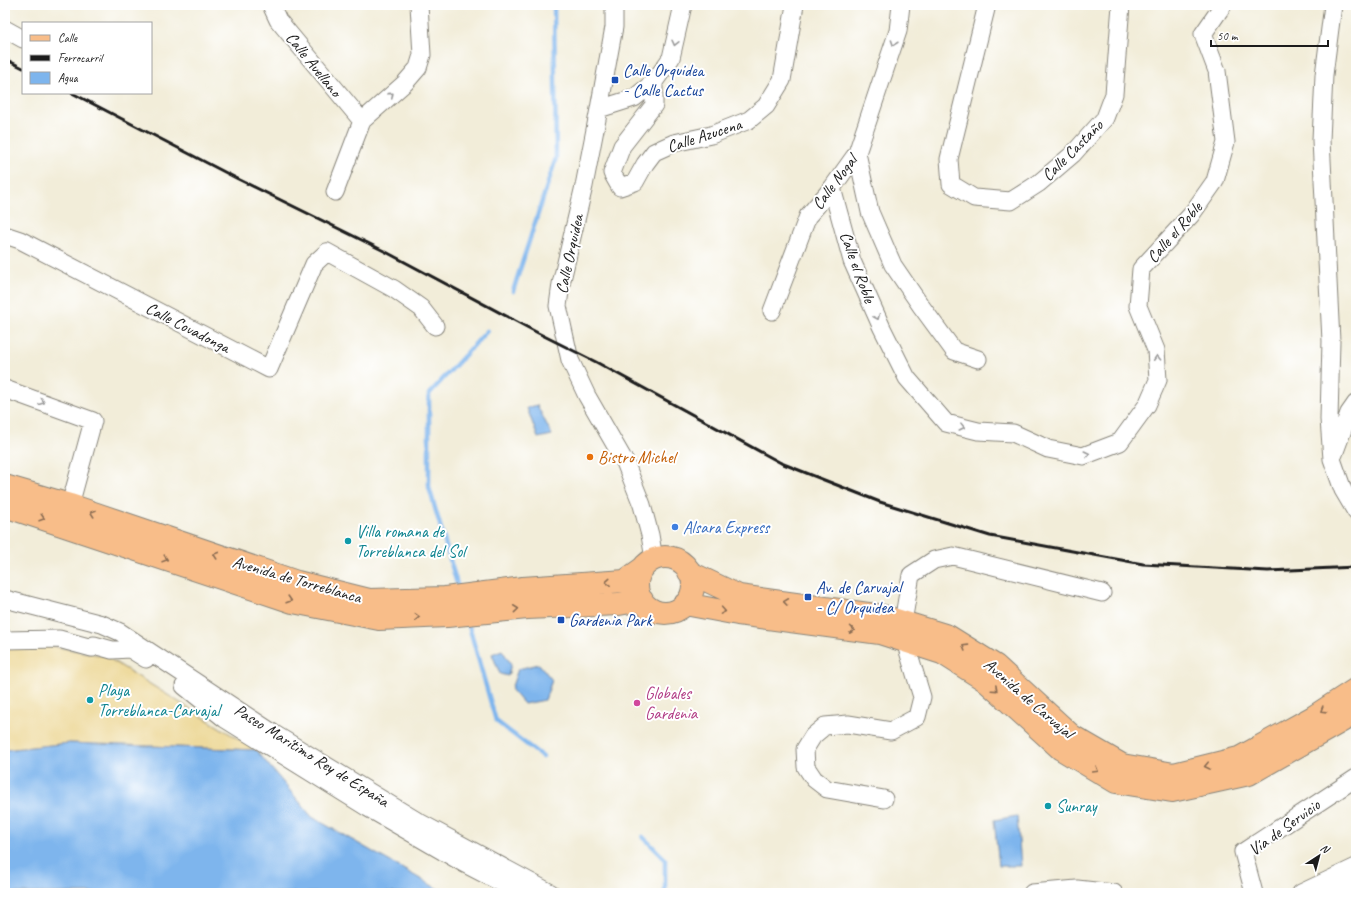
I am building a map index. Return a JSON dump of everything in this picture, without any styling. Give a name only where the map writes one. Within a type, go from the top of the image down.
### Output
[{"type":"main road","name":"Avenida de Torreblanca","points":[[5,486],[70,505],[297,582],[369,600],[446,607]]},
{"type":"main road","name":"Avenida de Torreblanca","points":[[5,506],[293,602],[379,619],[446,607],[476,604],[527,608],[619,604],[642,600]]},
{"type":"main road","points":[[662,557],[678,560],[689,572],[692,580],[690,597],[685,604],[671,612],[662,613],[647,607],[638,592],[638,575],[648,563],[662,557]]},
{"type":"main road","name":"Avenida de Torreblanca","points":[[476,604],[523,588],[625,581],[648,563]]},
{"type":"main road","name":"Avenida de Carvajal","points":[[689,572],[739,596],[883,616],[904,632],[942,653],[986,681],[1061,749],[1116,782],[1172,791],[1249,774],[1356,713]]},
{"type":"main road","name":"Avenida de Carvajal","points":[[685,604],[738,614],[880,633],[904,632],[948,636],[996,666],[1072,736],[1122,765],[1174,774],[1239,758],[1313,717],[1356,690]]},
{"type":"street","name":"Calle Avellano","points":[[271,5],[278,20],[362,121]]},
{"type":"street","points":[[335,192],[362,121],[405,83],[418,68],[422,55],[419,5]]},
{"type":"street","name":"Calle Orquidea","points":[[614,5],[614,27],[599,109],[584,186],[561,284],[558,306],[570,360],[587,396],[625,462],[642,505],[650,535],[648,563]]},
{"type":"street","points":[[599,109],[634,98],[654,82],[671,58],[683,5]]},
{"type":"street","name":"Calle Azucena","points":[[654,82],[654,105],[622,146],[612,173],[620,187],[635,182],[654,152],[674,143],[712,135],[749,120],[766,106],[782,80],[795,5]]},
{"type":"street","name":"Calle Nogal","points":[[772,311],[808,216],[832,188],[857,153],[898,31],[901,5]]},
{"type":"street","name":"Calle Castaño","points":[[986,5],[948,159],[951,184],[974,198],[1011,200],[1039,183],[1073,154],[1105,118],[1114,94],[1121,5]]},
{"type":"street","name":"Calle el Roble","points":[[832,188],[852,261],[882,328],[907,378],[946,423],[978,431],[1014,433],[1048,449],[1083,456],[1120,442],[1147,405],[1158,380],[1156,350],[1138,306],[1141,269],[1191,215],[1215,181],[1226,142],[1217,71],[1203,34],[1222,5]]},
{"type":"street","points":[[1333,5],[1324,75],[1321,140],[1331,341],[1329,419],[1332,459],[1343,490],[1356,512]]},
{"type":"street","points":[[5,29],[22,38]]},
{"type":"street","points":[[857,153],[870,212],[893,266],[954,351],[978,359]]},
{"type":"street","name":"Calle Covadonga","points":[[5,235],[20,240],[269,369],[314,264],[327,252],[394,289],[421,308],[435,326]]},
{"type":"street","points":[[5,389],[93,421],[70,505]]},
{"type":"street","points":[[1332,459],[1349,413],[1356,403]]},
{"type":"street","points":[[884,799],[827,789],[814,779],[806,767],[805,749],[813,736],[825,726],[848,724],[891,731],[917,717],[922,697],[904,632],[911,575],[934,560],[953,556],[1102,593]]},
{"type":"street","name":"Paseo Marítimo Rey de España","points":[[5,599],[102,624],[120,632],[273,733],[413,818],[551,893]]},
{"type":"street","points":[[5,640],[59,639],[92,648],[94,645],[112,650],[130,649],[180,682],[225,719],[368,808],[463,863],[520,893]]},
{"type":"street","name":"Vía de Servicio","points":[[1254,893],[1243,852],[1356,778]]},
{"type":"street","points":[[1300,893],[1356,867]]},
{"type":"street","points":[[1326,893],[1356,880]]},
{"type":"street","points":[[1032,893],[1077,889],[1114,893]]},
{"type":"sand","name":"Playa Torreblanca-Carvajal","points":[[40,644],[105,656],[256,750],[69,743],[5,750],[5,646]]},
{"type":"water","points":[[537,405],[552,435],[538,438],[527,408]]},
{"type":"water","points":[[502,650],[511,664],[508,676],[500,674],[492,654]]},
{"type":"water","points":[[539,664],[552,680],[545,700],[524,704],[511,689],[518,669]]},
{"type":"water","points":[[69,743],[256,750],[312,817],[445,893],[5,893],[5,750]]},
{"type":"water","points":[[1017,816],[1021,866],[999,866],[994,820]]},
{"type":"waterway","points":[[513,291],[556,158],[554,5]]},
{"type":"waterway","points":[[459,591],[429,487],[429,394],[487,331]]},
{"type":"waterway","points":[[467,619],[496,721],[543,757]]},
{"type":"waterway","points":[[643,837],[665,859],[665,893]]},
{"type":"railway","points":[[5,59],[22,68]]},
{"type":"railway","points":[[74,94],[236,178],[386,252],[538,333],[596,362],[781,463],[880,502],[990,536],[1143,564],[1268,571],[1356,567]]},
{"type":"place","name":"Calle Orquidea - Calle Cactus","points":[[615,80]]},
{"type":"place","name":"Bistro Michel","points":[[590,457]]},
{"type":"place","name":"Alsara Express","points":[[675,527]]},
{"type":"place","name":"Villa romana de Torreblanca del Sol","points":[[348,541]]},
{"type":"place","name":"Av. de Carvajal - C/ Orquidea","points":[[808,597]]},
{"type":"place","name":"Gardenia Park","points":[[561,620]]},
{"type":"place","name":"Playa Torreblanca-Carvajal","points":[[90,700]]},
{"type":"place","name":"Globales Gardenia","points":[[637,703]]},
{"type":"place","name":"Sunray","points":[[1048,806]]}]
